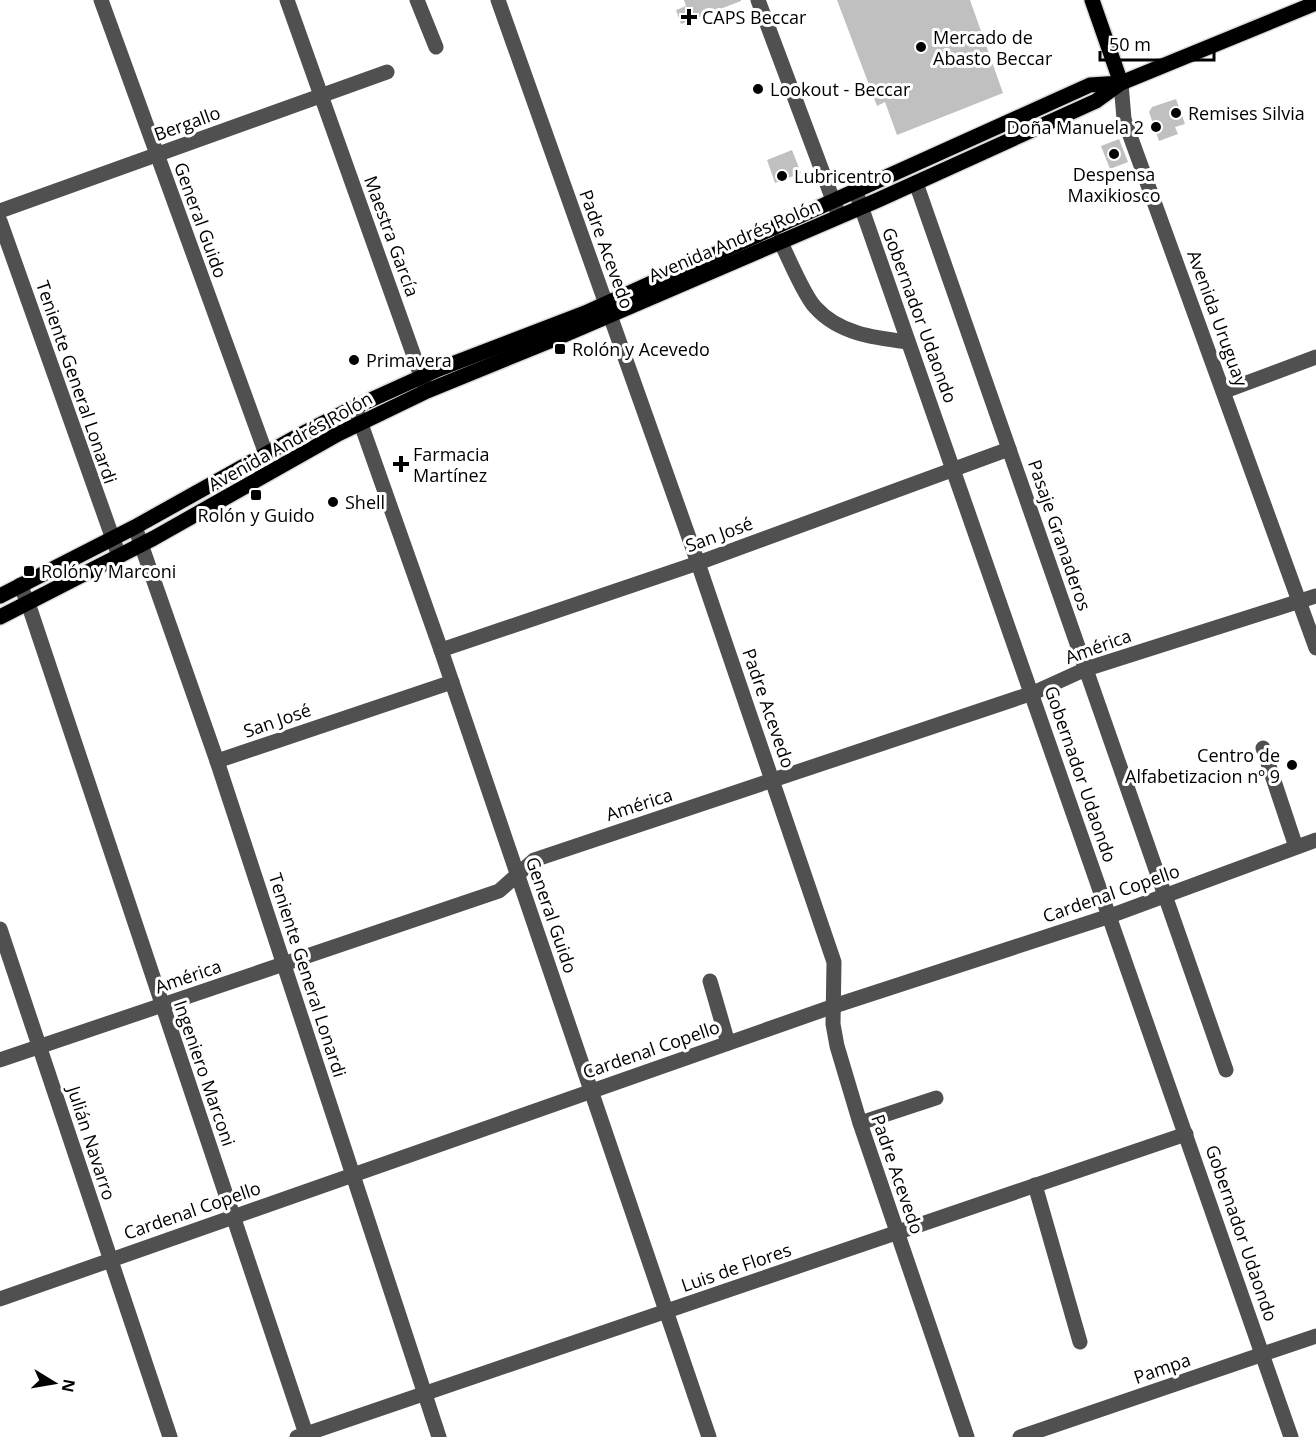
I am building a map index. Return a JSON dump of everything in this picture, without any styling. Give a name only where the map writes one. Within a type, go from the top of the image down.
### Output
[{"type":"main road","name":"Avenida Uruguay","points":[[1092,0],[1121,84]]},
{"type":"main road","points":[[1121,84],[1314,4]]},
{"type":"main road","name":"Avenida Andrés Rolón","points":[[608,309],[858,200],[1090,85],[1121,84]]},
{"type":"main road","name":"Avenida Andrés Rolón","points":[[858,200],[916,183],[1096,101],[1121,84]]},
{"type":"main road","name":"Avenida Andrés Rolón","points":[[0,596],[135,527],[355,407],[424,383],[780,241],[837,209]]},
{"type":"main road","name":"Avenida Andrés Rolón","points":[[0,617],[141,545],[360,422],[424,383]]},
{"type":"street","name":"General Guido","points":[[101,0],[266,454]]},
{"type":"street","name":"Maestra García","points":[[287,0],[424,383]]},
{"type":"street","points":[[417,0],[436,47]]},
{"type":"street","name":"Padre Acevedo","points":[[498,0],[698,563],[834,963],[837,1046],[860,1123],[967,1437]]},
{"type":"street","points":[[758,0],[837,209]]},
{"type":"street","name":"Bergallo","points":[[0,211],[387,72]]},
{"type":"street","name":"Avenida Uruguay","points":[[1121,84],[1124,119],[1225,391],[1316,648]]},
{"type":"street","name":"Pasaje Granaderos","points":[[916,183],[1226,1070]]},
{"type":"street","name":"Gobernador Udaondo","points":[[858,200],[1033,693],[1291,1437]]},
{"type":"street","name":"Teniente General Lonardi","points":[[0,221],[119,556]]},
{"type":"street","points":[[780,241],[815,307],[844,328],[861,335],[908,342]]},
{"type":"street","points":[[1225,391],[1316,357]]},
{"type":"street","name":"General Guido","points":[[355,407],[452,682],[709,1437]]},
{"type":"street","name":"San José","points":[[441,650],[698,563],[1009,449]]},
{"type":"street","name":"Teniente General Lonardi","points":[[135,527],[217,761],[439,1437]]},
{"type":"street","name":"Ingeniero Marconi","points":[[20,585],[28,603],[233,1216],[303,1436]]},
{"type":"street","name":"América","points":[[0,1060],[499,891],[534,860],[1033,693],[1086,669],[1316,596]]},
{"type":"street","name":"San José","points":[[217,761],[452,682]]},
{"type":"street","points":[[1263,748],[1296,847]]},
{"type":"street","name":"Cardenal Copello","points":[[0,1299],[834,1006],[1110,916],[1316,840]]},
{"type":"street","name":"Julián Navarro","points":[[0,929],[170,1437]]},
{"type":"street","points":[[710,981],[728,1043]]},
{"type":"street","points":[[860,1123],[936,1098]]},
{"type":"street","name":"Luis de Flores","points":[[303,1436],[1186,1134]]},
{"type":"street","points":[[1035,1185],[1080,1342]]},
{"type":"street","name":"Pampa","points":[[1020,1437],[1316,1336]]},
{"type":"building","name":"CAPS Beccar","points":[[684,0],[741,1],[681,24],[676,10],[686,6]]},
{"type":"building","name":"Mercado de Abasto Beccar","points":[[837,0],[970,0],[1003,93],[897,135],[885,102],[877,106]]},
{"type":"building","points":[[1176,99],[1185,124],[1175,127],[1178,134],[1159,141],[1149,112],[1152,107]]},
{"type":"building","name":"Despensa Maxikiosco","points":[[1119,139],[1128,162],[1110,169],[1101,146]]},
{"type":"building","name":"Lubricentro","points":[[792,150],[801,173],[775,183],[767,160]]},
{"type":"place","name":"CAPS Beccar","points":[[689,17]]},
{"type":"place","name":"Mercado de Abasto Beccar","points":[[921,47]]},
{"type":"place","name":"Lookout - Beccar","points":[[758,89]]},
{"type":"place","name":"Remises Silvia","points":[[1176,113]]},
{"type":"place","name":"Doña Manuela 2","points":[[1156,127]]},
{"type":"place","name":"Despensa Maxikiosco","points":[[1114,154]]},
{"type":"place","name":"Lubricentro","points":[[782,176]]},
{"type":"place","name":"Rolón y Acevedo","points":[[560,349]]},
{"type":"place","name":"Primavera","points":[[354,360]]},
{"type":"place","name":"Farmacia Martínez","points":[[401,464]]},
{"type":"place","name":"Rolón y Guido","points":[[256,495]]},
{"type":"place","name":"Shell","points":[[333,502]]},
{"type":"place","name":"Rolón y Marconi","points":[[29,571]]},
{"type":"place","name":"Centro de Alfabetizacion nº 9","points":[[1292,765]]}]
